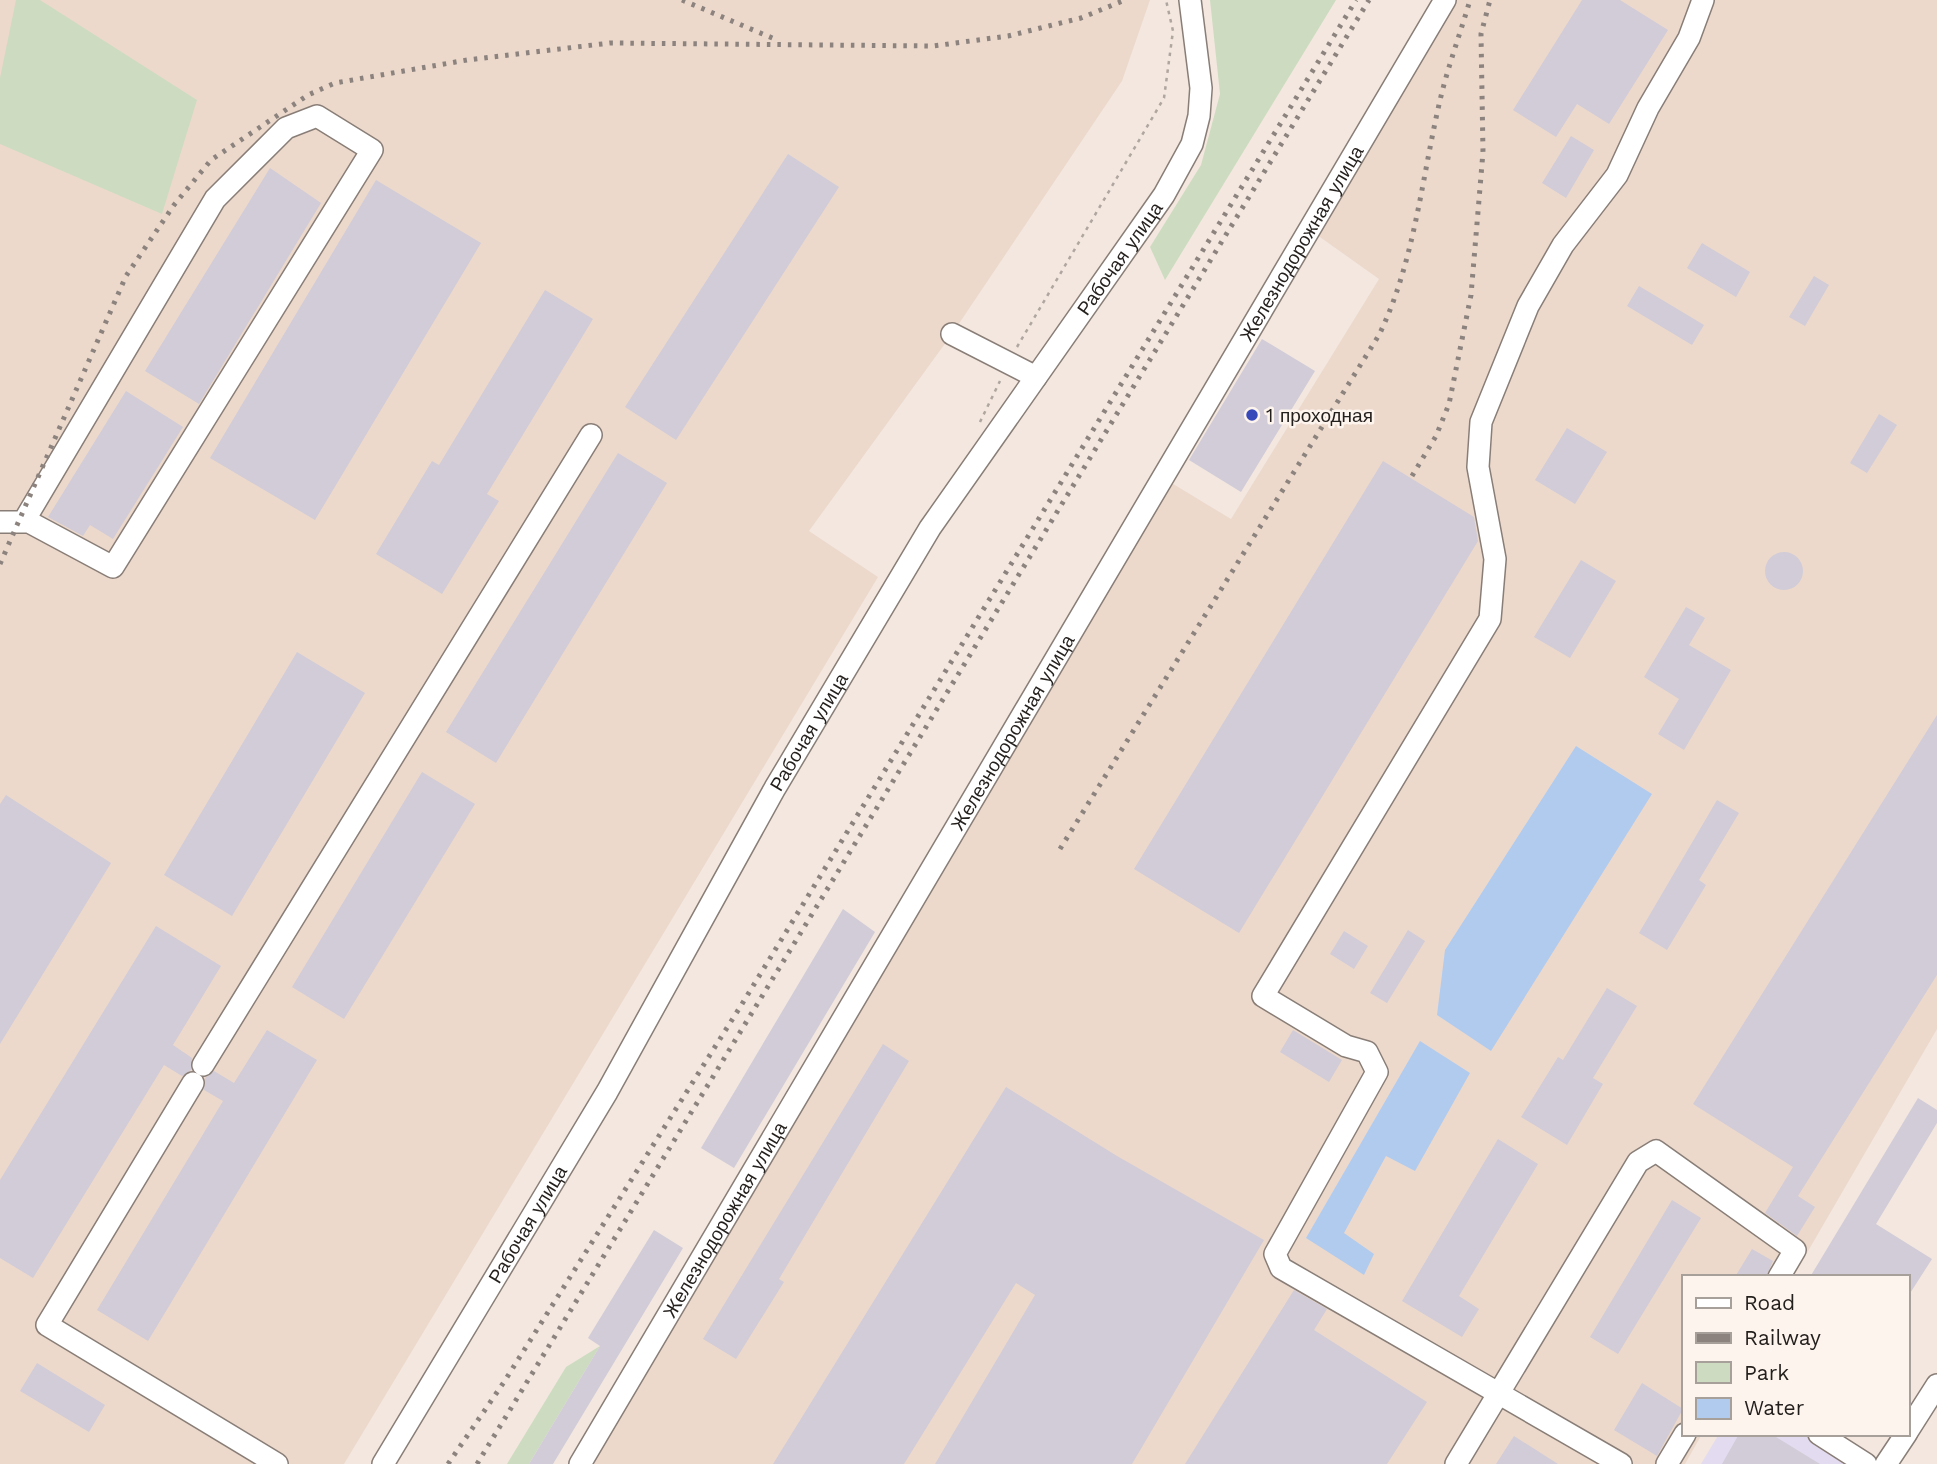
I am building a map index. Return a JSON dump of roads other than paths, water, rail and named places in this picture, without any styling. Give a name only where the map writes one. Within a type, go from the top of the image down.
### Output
[{"type":"street","name":"Рабочая улица","points":[[383,1464],[607,1092],[775,788],[930,528],[1164,195],[1192,144],[1201,88],[1189,0]]},
{"type":"street","name":"Железнодорожная улица","points":[[580,1464],[1445,0]]},
{"type":"street","points":[[1621,1464],[1281,1268],[1275,1254],[1377,1072],[1367,1052],[1346,1046],[1263,996],[1490,619],[1495,559],[1478,467],[1480,422],[1528,306],[1563,245],[1617,175],[1648,108],[1689,38],[1703,0]]},
{"type":"street","points":[[0,522],[24,521],[113,567],[372,150],[317,116],[286,128],[215,199],[24,521]]},
{"type":"street","points":[[952,334],[1036,377]]},
{"type":"street","points":[[277,1464],[47,1325],[198,1074],[592,435]]},
{"type":"street","points":[[1456,1464],[1638,1162],[1656,1152],[1795,1250],[1780,1275]]},
{"type":"street","points":[[1909,1431],[1929,1415],[1937,1385]]},
{"type":"street","points":[[1667,1464],[1684,1436]]},
{"type":"street","points":[[1822,1436],[1866,1464]]},
{"type":"street","points":[[1886,1464],[1904,1436]]},
{"type":"water","points":[[1576,746],[1652,794],[1491,1051],[1437,1015],[1445,950]]},
{"type":"water","points":[[1420,1041],[1470,1073],[1415,1171],[1386,1156],[1344,1233],[1374,1254],[1364,1275],[1306,1238]]},
{"type":"railway","points":[[682,0],[777,40]]},
{"type":"railway","points":[[0,564],[126,276],[174,205],[211,160],[308,95],[335,83],[467,60],[610,43],[933,46],[1008,36],[1081,18],[1125,0]]},
{"type":"railway","points":[[448,1464],[504,1382],[742,1004],[1356,0]]},
{"type":"railway","points":[[477,1464],[1369,0]]},
{"type":"railway","points":[[1060,849],[1379,335],[1402,276],[1442,92],[1470,0]]},
{"type":"railway","points":[[1412,476],[1436,436],[1449,404],[1471,295],[1483,152],[1481,34],[1490,0]]},
{"type":"place","name":"1 проходная","points":[[1252,415]]}]
